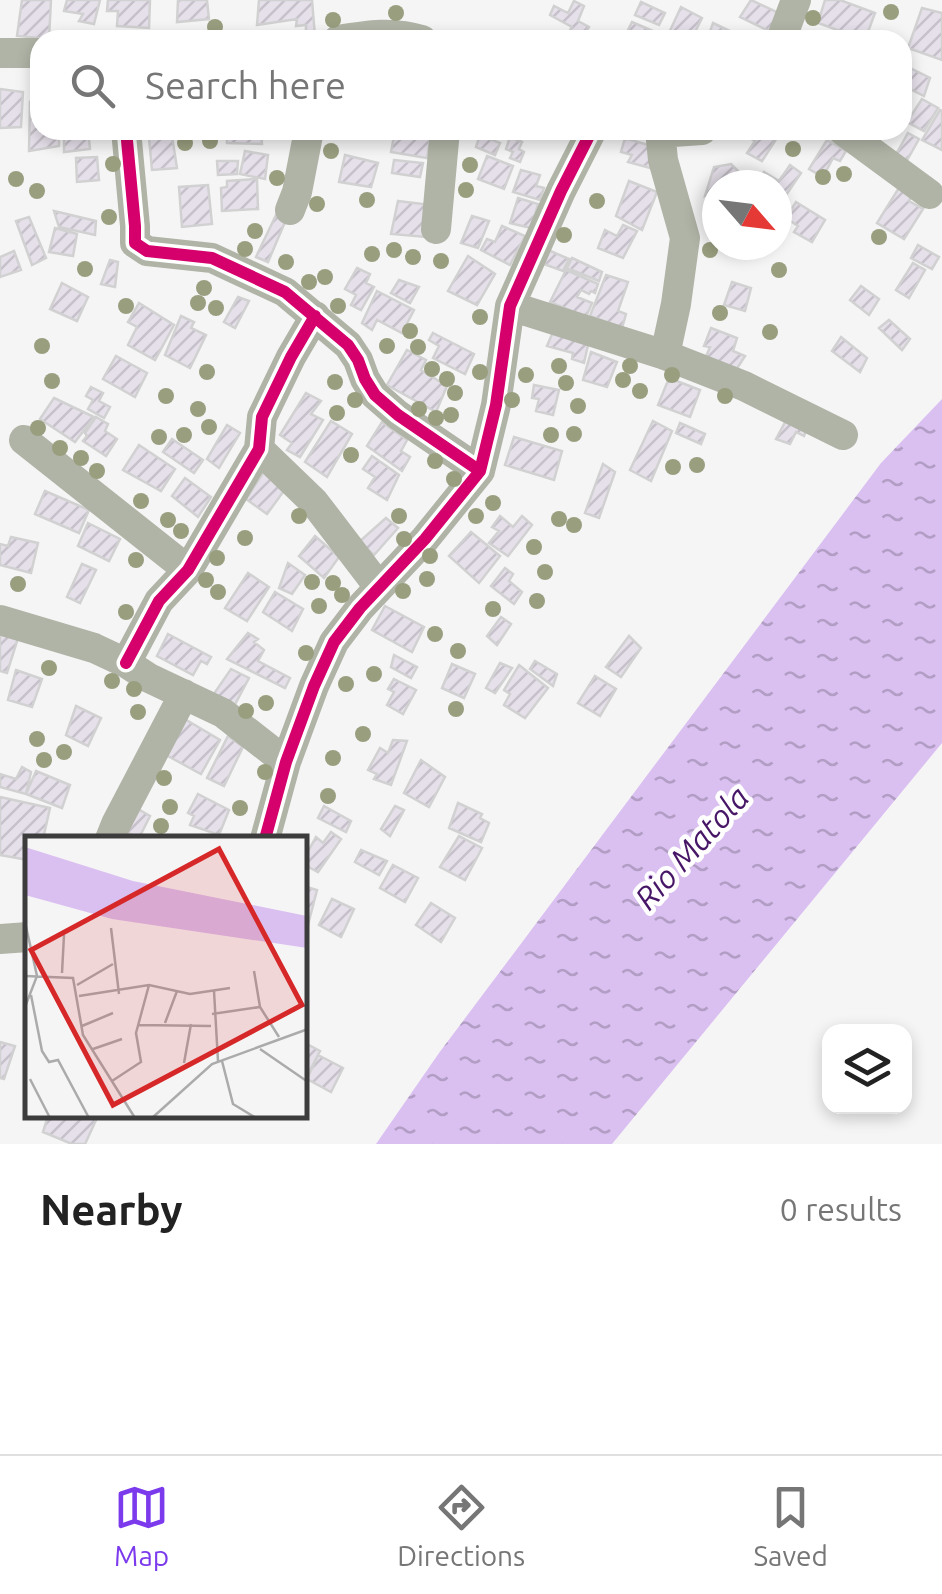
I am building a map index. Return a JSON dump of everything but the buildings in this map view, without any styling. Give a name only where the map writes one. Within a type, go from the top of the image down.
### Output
[{"type":"street","points":[[785,30],[796,0]]},
{"type":"street","points":[[0,53],[30,53]]},
{"type":"street","points":[[127,140],[135,243],[147,250],[212,258],[285,292],[348,345],[375,396],[480,471]]},
{"type":"street","points":[[290,210],[307,140]]},
{"type":"street","points":[[436,229],[444,140]]},
{"type":"street","points":[[266,836],[286,762],[334,642],[480,471],[496,405],[510,306],[587,140]]},
{"type":"street","points":[[662,140],[663,160],[684,238],[665,355]]},
{"type":"street","points":[[856,140],[929,194]]},
{"type":"street","points":[[510,306],[665,355],[744,386],[843,435]]},
{"type":"street","points":[[126,662],[159,601],[188,570],[258,448],[262,417],[315,316]]},
{"type":"street","points":[[24,440],[188,570]]},
{"type":"street","points":[[258,448],[314,502],[379,586]]},
{"type":"street","points":[[0,620],[94,648],[126,662],[149,678],[223,713],[286,762]]},
{"type":"street","points":[[111,836],[184,694]]},
{"type":"street","points":[[0,940],[25,937]]},
{"type":"water","name":"Rio Matola","points":[[942,399],[942,743],[612,1144],[376,1144],[439,1053],[881,463]]},
{"type":"cycle path","points":[[127,140],[135,243],[147,251],[212,258],[285,292],[348,345],[375,395],[480,471]]},
{"type":"cycle path","points":[[266,836],[286,762],[334,642],[480,471],[496,405],[510,306],[587,140]]},
{"type":"cycle path","points":[[126,663],[159,601],[188,570],[259,449],[262,417],[315,316]]}]
